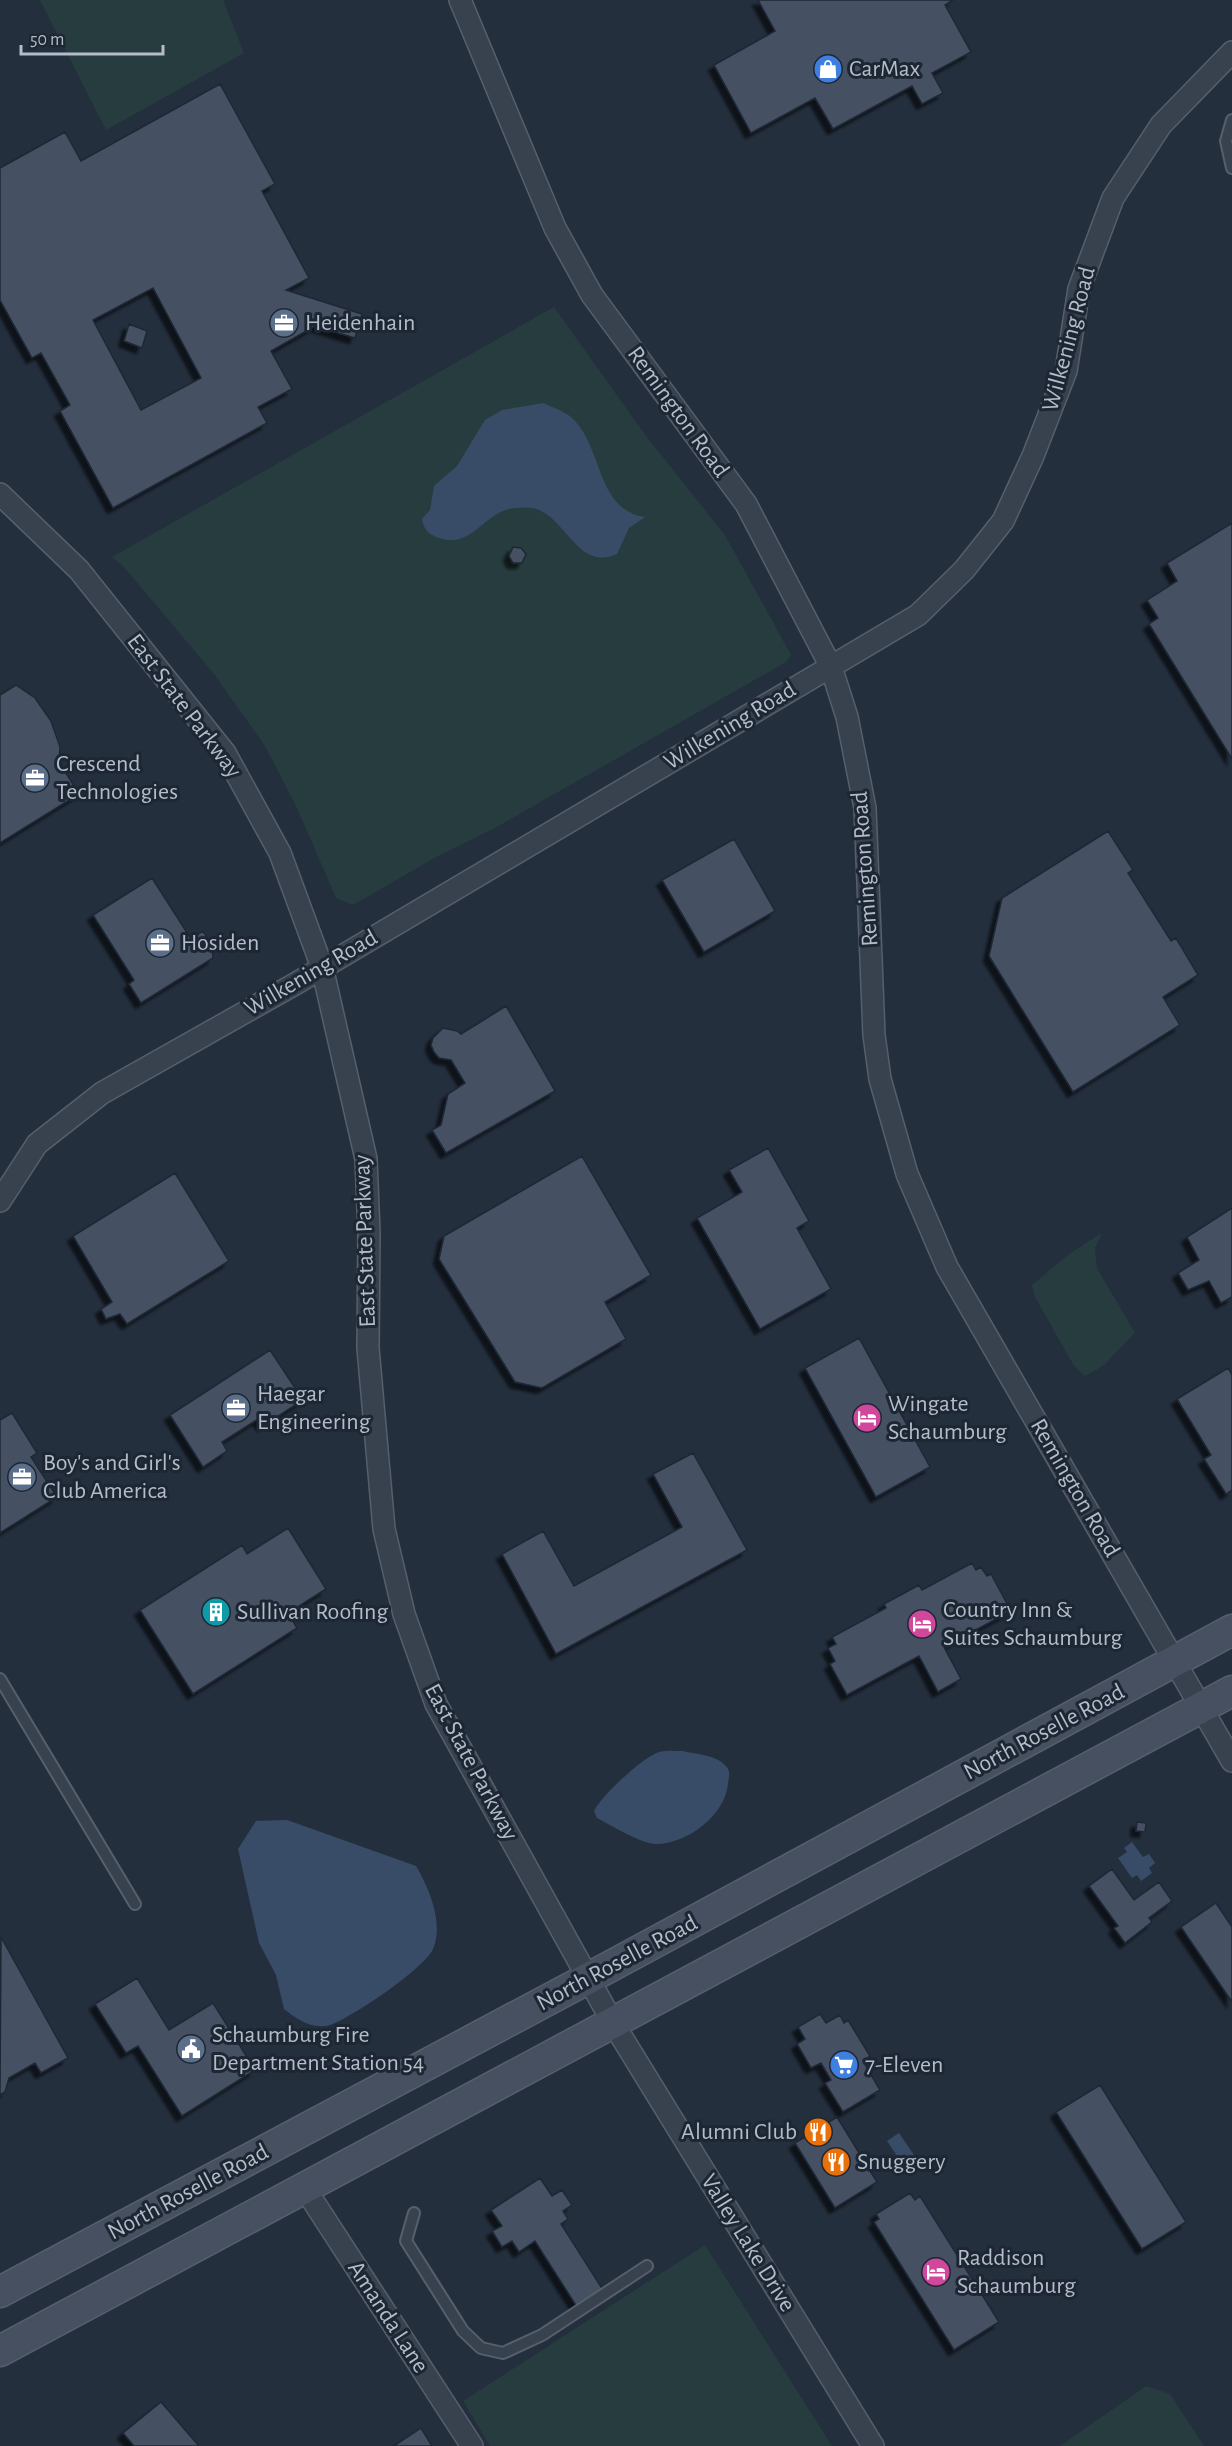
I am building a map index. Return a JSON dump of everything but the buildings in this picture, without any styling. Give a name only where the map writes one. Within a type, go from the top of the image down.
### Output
[{"type":"main road","name":"North Roselle Road","points":[[0,2292],[587,1979],[1232,1630]]},
{"type":"main road","name":"North Roselle Road","points":[[0,2351],[1232,1691]]},
{"type":"street","name":"Remington Road","points":[[460,0],[555,228],[592,296],[746,504],[831,667],[847,717],[865,808],[874,1035],[880,1079],[907,1174],[947,1266],[1176,1660],[1232,1761]]},
{"type":"street","name":"Wilkening Road","points":[[0,1201],[37,1144],[102,1093],[322,967],[918,615],[964,570],[1003,521],[1033,456],[1066,371],[1079,290],[1113,198],[1161,125],[1232,52]]},
{"type":"street","name":"East State Parkway","points":[[0,494],[79,570],[225,753],[280,853],[322,967],[366,1159],[369,1233],[368,1348],[374,1434],[384,1529],[404,1614],[436,1704],[587,1979]]},
{"type":"street","name":"Valley Lake Drive","points":[[587,1979],[873,2446]]},
{"type":"street","name":"Amanda Lane","points":[[304,2187],[472,2446]]},
{"type":"lane","points":[[1232,120],[1226,141],[1232,168]]},
{"type":"lane","points":[[0,1679],[135,1904]]},
{"type":"lane","points":[[414,2213],[406,2241],[463,2331],[480,2348],[503,2353],[542,2335],[647,2266]]},
{"type":"green space","points":[[40,0],[223,0],[244,53],[106,130]]},
{"type":"green space","points":[[554,307],[646,436],[725,535],[791,655],[786,662],[495,828],[438,856],[353,905],[336,898],[296,806],[265,746],[214,674],[124,567],[112,557]]},
{"type":"green space","points":[[1102,1233],[1095,1248],[1097,1268],[1135,1333],[1103,1366],[1085,1376],[1074,1366],[1035,1297],[1032,1285],[1069,1254]]},
{"type":"green space","points":[[705,2245],[832,2446],[490,2446],[463,2401]]},
{"type":"green space","points":[[1146,2386],[1170,2394],[1204,2446],[1060,2446]]},
{"type":"water","points":[[543,403],[575,421],[584,433],[609,491],[629,512],[645,517],[629,528],[617,554],[605,557],[585,552],[552,519],[540,510],[530,508],[505,510],[461,539],[439,538],[429,533],[422,519],[430,510],[434,486],[457,466],[485,420],[502,410]]},
{"type":"water","points":[[683,1751],[717,1759],[726,1766],[729,1772],[726,1795],[713,1816],[703,1826],[680,1839],[656,1844],[634,1837],[597,1818],[594,1811],[598,1804],[613,1787],[643,1761],[659,1752]]},
{"type":"water","points":[[287,1820],[416,1866],[434,1906],[436,1939],[427,1958],[386,1992],[354,2013],[330,2025],[311,2025],[284,2009],[276,1975],[259,1943],[238,1849],[256,1821]]},
{"type":"water","points":[[1132,1842],[1143,1857],[1149,1854],[1155,1863],[1149,1868],[1152,1873],[1141,1881],[1137,1875],[1132,1878],[1118,1858],[1127,1852],[1124,1848]]},
{"type":"water","points":[[899,2133],[918,2161],[906,2169],[887,2141]]},
{"type":"place","name":"CarMax","points":[[828,69]]},
{"type":"place","name":"Heidenhain","points":[[284,323]]},
{"type":"place","name":"Crescend Technologies","points":[[35,778]]},
{"type":"place","name":"Hosiden","points":[[160,943]]},
{"type":"place","name":"Haegar Engineering","points":[[236,1408]]},
{"type":"place","name":"Wingate Schaumburg","points":[[867,1418]]},
{"type":"place","name":"Boy's and Girl's Club America","points":[[22,1477]]},
{"type":"place","name":"Sullivan Roofing","points":[[216,1612]]},
{"type":"place","name":"Country Inn & Suites Schaumburg","points":[[922,1624]]},
{"type":"place","name":"Schaumburg Fire Department Station 54","points":[[191,2049]]},
{"type":"place","name":"7-Eleven","points":[[844,2065]]},
{"type":"place","name":"Alumni Club","points":[[818,2132]]},
{"type":"place","name":"Snuggery","points":[[836,2162]]},
{"type":"place","name":"Raddison Schaumburg","points":[[936,2272]]}]
